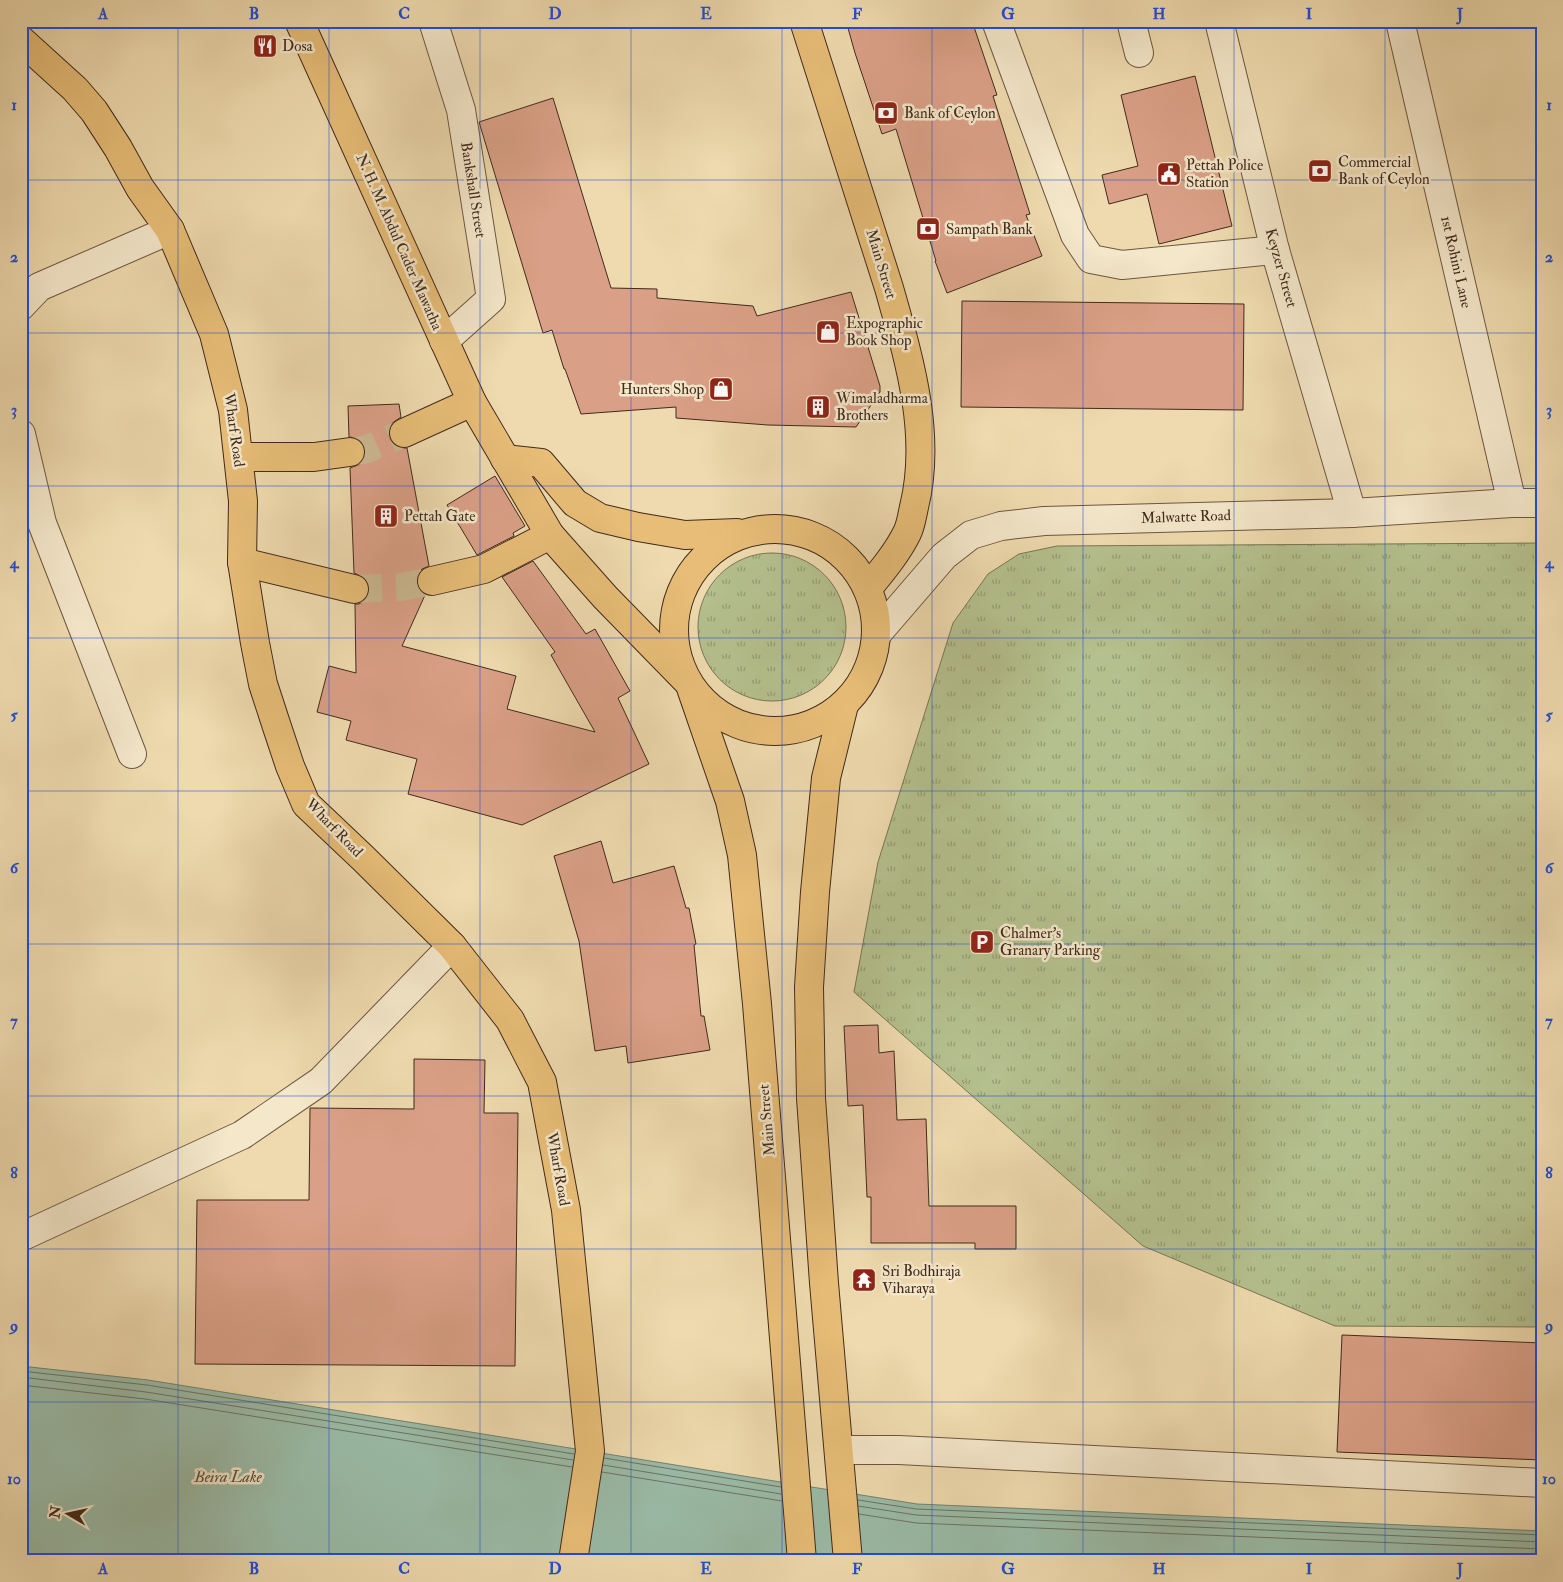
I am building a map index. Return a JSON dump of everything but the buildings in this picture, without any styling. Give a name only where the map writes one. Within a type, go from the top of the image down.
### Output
[{"type":"main road","name":"N. H. M. Abdul Cader Mawatha","points":[[299,21],[472,402],[550,535],[604,597],[715,712],[746,728],[780,732],[814,724],[844,705]]},
{"type":"main road","name":"Main Street","points":[[804,21],[889,288],[901,331],[919,412],[921,443],[918,491],[908,532],[892,558],[868,588]]},
{"type":"main road","name":"Wharf Road","points":[[21,40],[94,110],[140,188],[170,230],[214,334],[233,410],[243,500],[242,562],[263,684],[290,766],[306,804],[452,946],[510,1020],[542,1082],[566,1210],[590,1451],[573,1561]]},
{"type":"main road","points":[[404,433],[472,402]]},
{"type":"main road","points":[[239,458],[314,457],[350,452]]},
{"type":"main road","points":[[505,459],[541,463],[575,503],[600,518],[685,535],[743,533],[780,527],[816,536],[847,557],[868,588],[875,611],[876,635],[872,661],[860,684],[844,705],[826,778],[814,892],[809,988],[812,1107],[824,1283],[848,1561]]},
{"type":"main road","name":"Main Street","points":[[743,533],[716,546],[694,567],[680,593],[673,622],[676,652],[730,801],[742,855],[756,985],[802,1561]]},
{"type":"main road","points":[[432,580],[484,569],[550,535]]},
{"type":"main road","points":[[242,562],[354,589]]},
{"type":"street","name":"Bankshall Street","points":[[433,21],[461,110],[491,299],[444,341]]},
{"type":"street","points":[[996,21],[1074,235],[1091,259],[1122,265],[1275,250]]},
{"type":"street","points":[[1131,21],[1139,53]]},
{"type":"street","name":"Keyzer Street","points":[[1219,21],[1275,250],[1352,513]]},
{"type":"street","name":"1st Rohini Lane","points":[[1400,21],[1512,503]]},
{"type":"street","points":[[21,306],[39,287],[170,230]]},
{"type":"street","points":[[21,434],[42,523],[132,754]]},
{"type":"street","name":"Malwatte Road","points":[[876,635],[944,556],[971,535],[1001,526],[1044,521],[1352,513],[1512,503],[1542,503]]},
{"type":"street","points":[[21,1237],[242,1135],[321,1081],[452,946]]},
{"type":"street","points":[[840,1462],[899,1450],[1542,1482]]},
{"type":"green space","points":[[1542,543],[1542,1327],[1335,1326],[1143,1246],[854,992],[878,862],[953,623],[988,574],[1019,554],[1057,546]]},
{"type":"green space","points":[[772,553],[800,559],[824,575],[840,599],[846,627],[840,655],[824,679],[800,695],[772,701],[744,695],[720,679],[704,655],[698,627],[704,599],[720,575],[744,559]]},
{"type":"water","name":"Beira Lake","points":[[21,1366],[148,1380],[917,1504],[1542,1531],[1542,1561],[21,1561]]},
{"type":"tunnel","points":[[350,452],[367,449],[404,433]]},
{"type":"tunnel","points":[[354,589],[401,587],[432,581]]},
{"type":"place","name":"Dosa","points":[[265,46]]},
{"type":"place","name":"Bank of Ceylon","points":[[886,113]]},
{"type":"place","name":"Commercial Bank of Ceylon","points":[[1320,171]]},
{"type":"place","name":"Pettah Police Station","points":[[1169,174]]},
{"type":"place","name":"Sampath Bank","points":[[928,229]]},
{"type":"place","name":"Expographic Book Shop","points":[[828,332]]},
{"type":"place","name":"Hunters Shop","points":[[721,389]]},
{"type":"place","name":"Wimaladharma Brothers","points":[[818,407]]},
{"type":"place","name":"Pettah Gate","points":[[386,516]]},
{"type":"place","name":"Chalmer's Granary Parking","points":[[982,942]]},
{"type":"place","name":"Sri Bodhiraja Viharaya","points":[[864,1280]]}]
